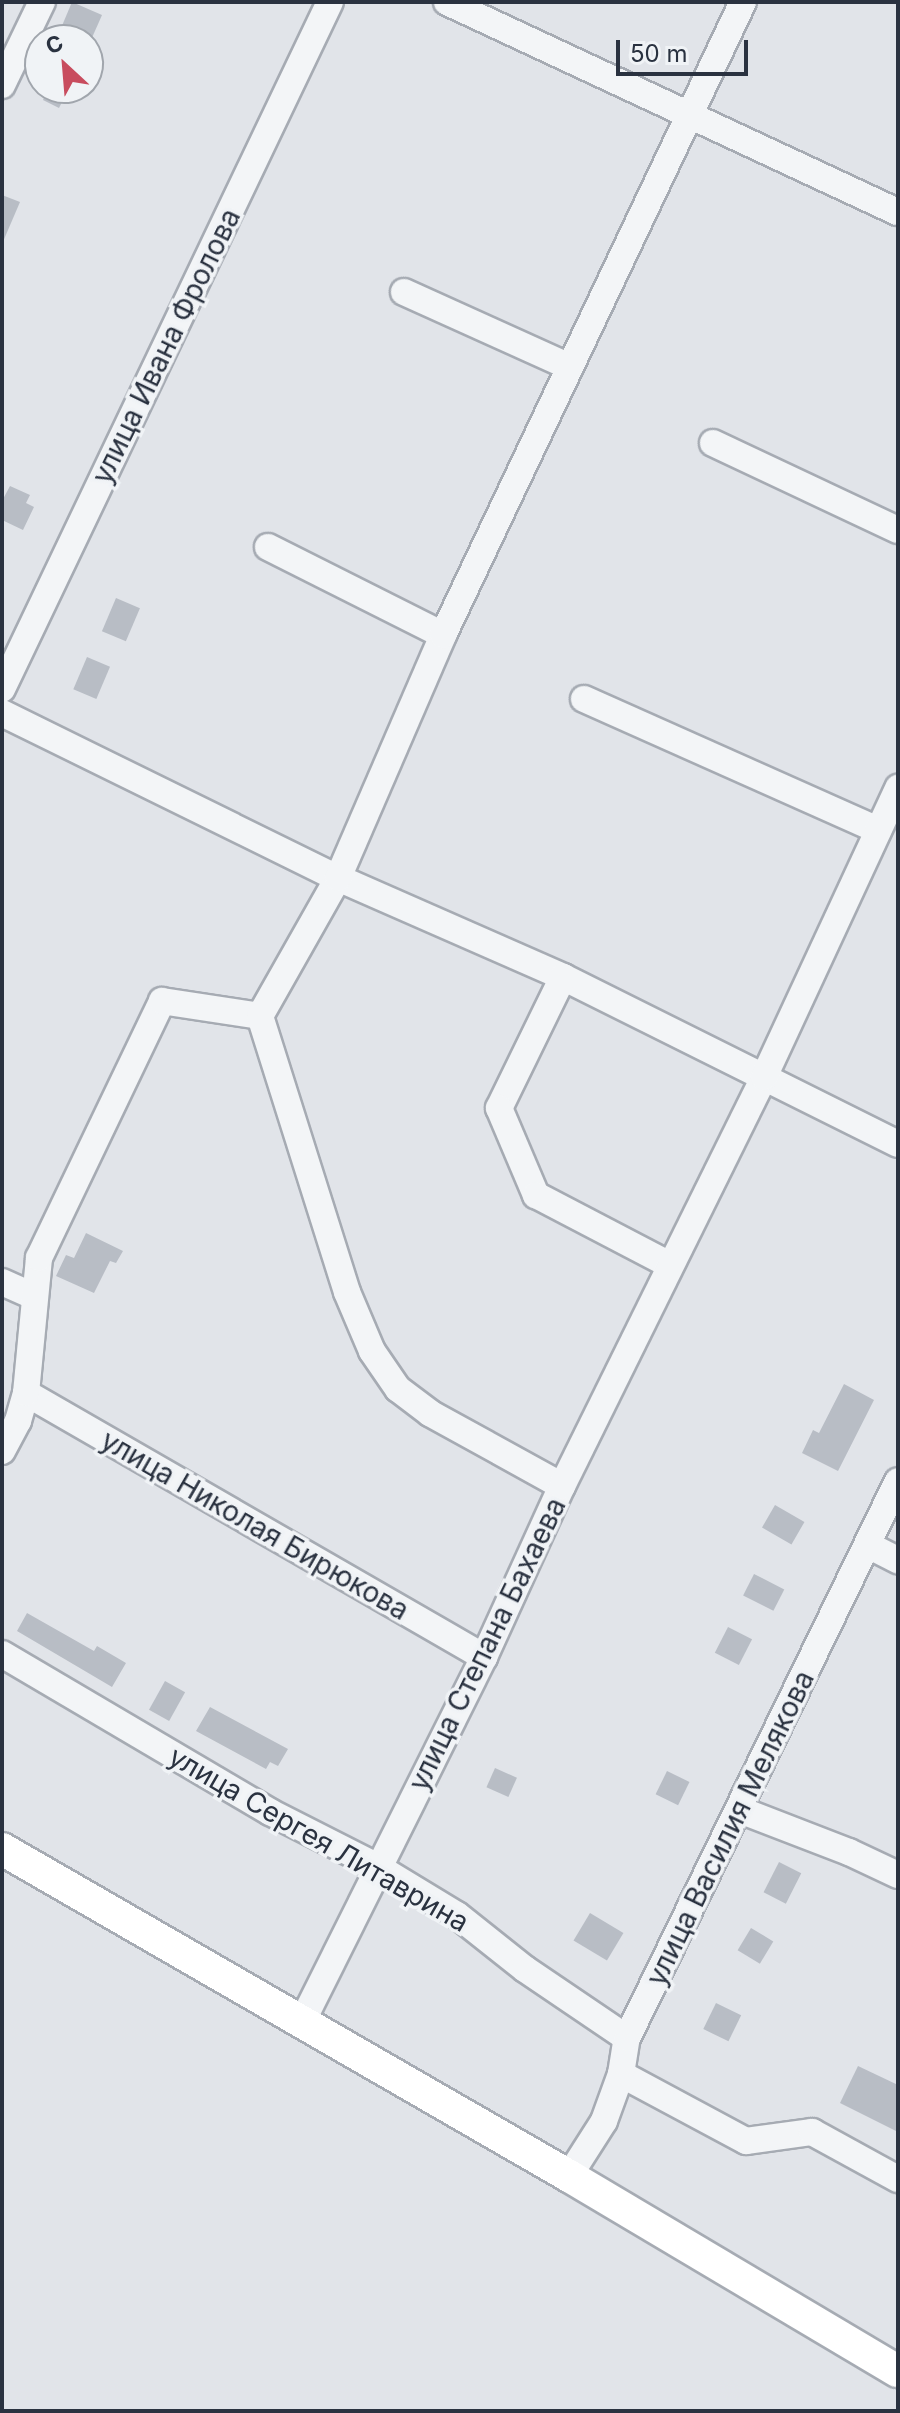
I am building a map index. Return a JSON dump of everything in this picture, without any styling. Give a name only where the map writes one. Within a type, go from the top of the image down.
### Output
[{"type":"main road","points":[[2,1849],[569,2176],[898,2371]]},
{"type":"street","points":[[2,85],[42,2]]},
{"type":"street","name":"улица Ивана Фролова","points":[[2,689],[330,2]]},
{"type":"street","points":[[447,2],[898,212]]},
{"type":"street","points":[[562,1486],[430,1413],[398,1389],[372,1351],[347,1292],[260,1016],[338,878],[443,635],[743,2]]},
{"type":"street","points":[[404,292],[570,367]]},
{"type":"street","points":[[713,443],[898,530]]},
{"type":"street","points":[[268,547],[443,635]]},
{"type":"street","points":[[584,699],[878,830]]},
{"type":"street","points":[[2,713],[338,878],[563,977],[898,1144]]},
{"type":"street","name":"улица Степана Бахаева","points":[[302,2022],[484,1657],[668,1264],[764,1077],[898,788]]},
{"type":"street","points":[[563,977],[499,1108],[536,1195],[668,1264]]},
{"type":"street","points":[[2,1451],[18,1421],[26,1393],[39,1258],[162,1001],[260,1016]]},
{"type":"street","points":[[2,1282],[33,1296]]},
{"type":"street","name":"улица Николая Бирюкова","points":[[26,1393],[484,1657]]},
{"type":"street","name":"улица Василия Мелякова","points":[[569,2176],[604,2121],[621,2074],[627,2038],[898,1481]]},
{"type":"street","points":[[868,1545],[898,1560]]},
{"type":"street","name":"улица Сергея Литаврина","points":[[2,1654],[270,1812],[378,1867],[457,1915],[525,1969],[627,2038]]},
{"type":"street","points":[[740,1810],[849,1852],[898,1875]]},
{"type":"street","points":[[621,2074],[746,2141],[812,2132],[898,2179]]},
{"type":"building","points":[[72,2],[102,15],[98,24],[63,24]]},
{"type":"building","points":[[2,195],[20,202],[2,244]]},
{"type":"building","points":[[10,486],[30,495],[26,503],[34,507],[23,530],[2,520],[2,501]]},
{"type":"building","points":[[116,598],[140,608],[126,641],[102,631]]},
{"type":"building","points":[[87,657],[110,667],[96,699],[73,689]]},
{"type":"building","points":[[86,1233],[123,1251],[116,1263],[110,1261],[94,1293],[56,1276],[66,1255],[74,1258]]},
{"type":"building","points":[[844,1384],[874,1400],[838,1471],[802,1453],[813,1430],[819,1433]]},
{"type":"building","points":[[775,1505],[804,1522],[791,1545],[762,1528]]},
{"type":"building","points":[[754,1574],[784,1589],[773,1611],[743,1595]]},
{"type":"building","points":[[27,1613],[94,1651],[97,1646],[126,1663],[112,1687],[17,1631]]},
{"type":"building","points":[[728,1627],[752,1639],[739,1665],[715,1653]]},
{"type":"building","points":[[165,1681],[185,1692],[169,1721],[149,1710]]},
{"type":"building","points":[[210,1707],[288,1749],[278,1766],[270,1762],[266,1769],[196,1731]]},
{"type":"building","points":[[495,1768],[517,1778],[508,1797],[486,1787]]},
{"type":"building","points":[[667,1771],[689,1782],[678,1805],[656,1794]]},
{"type":"building","points":[[779,1862],[801,1873],[786,1904],[764,1892]]},
{"type":"building","points":[[590,1913],[623,1933],[607,1961],[574,1940]]},
{"type":"building","points":[[751,1928],[773,1941],[760,1964],[738,1950]]},
{"type":"building","points":[[716,2003],[741,2015],[728,2041],[703,2029]]},
{"type":"building","points":[[858,2066],[898,2085],[898,2132],[840,2103]]}]
